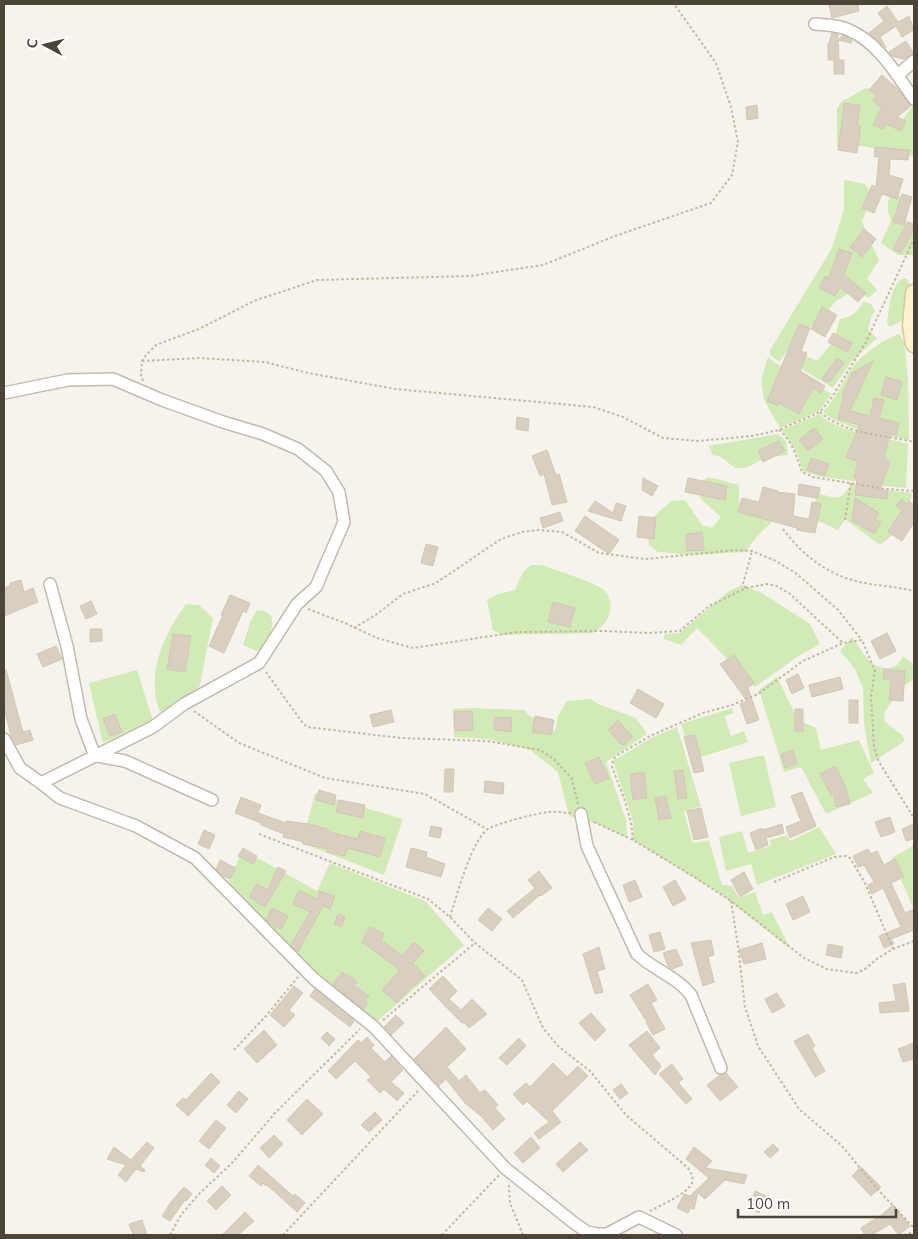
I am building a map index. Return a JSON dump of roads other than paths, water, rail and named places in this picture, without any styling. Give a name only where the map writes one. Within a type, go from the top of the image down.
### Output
[{"type":"street","points":[[815,24],[848,29],[864,38],[885,59],[914,99]]},
{"type":"street","points":[[898,75],[914,61]]},
{"type":"street","points":[[914,293],[911,326],[914,344]]},
{"type":"street","points":[[4,393],[68,380],[113,379],[223,422],[262,434],[298,449],[326,471],[339,492],[344,522],[316,587],[297,604],[260,662],[184,704],[153,727],[41,783]]},
{"type":"street","points":[[50,584],[67,646],[81,719],[93,751],[97,756],[125,762],[212,800]]},
{"type":"street","points":[[4,739],[20,768],[60,798],[136,826],[195,858],[314,979],[370,1025],[505,1168],[574,1223],[587,1232],[607,1234],[639,1217],[676,1235]]},
{"type":"street","points":[[581,814],[587,846],[637,954],[648,964],[684,986],[691,994],[721,1068]]}]
